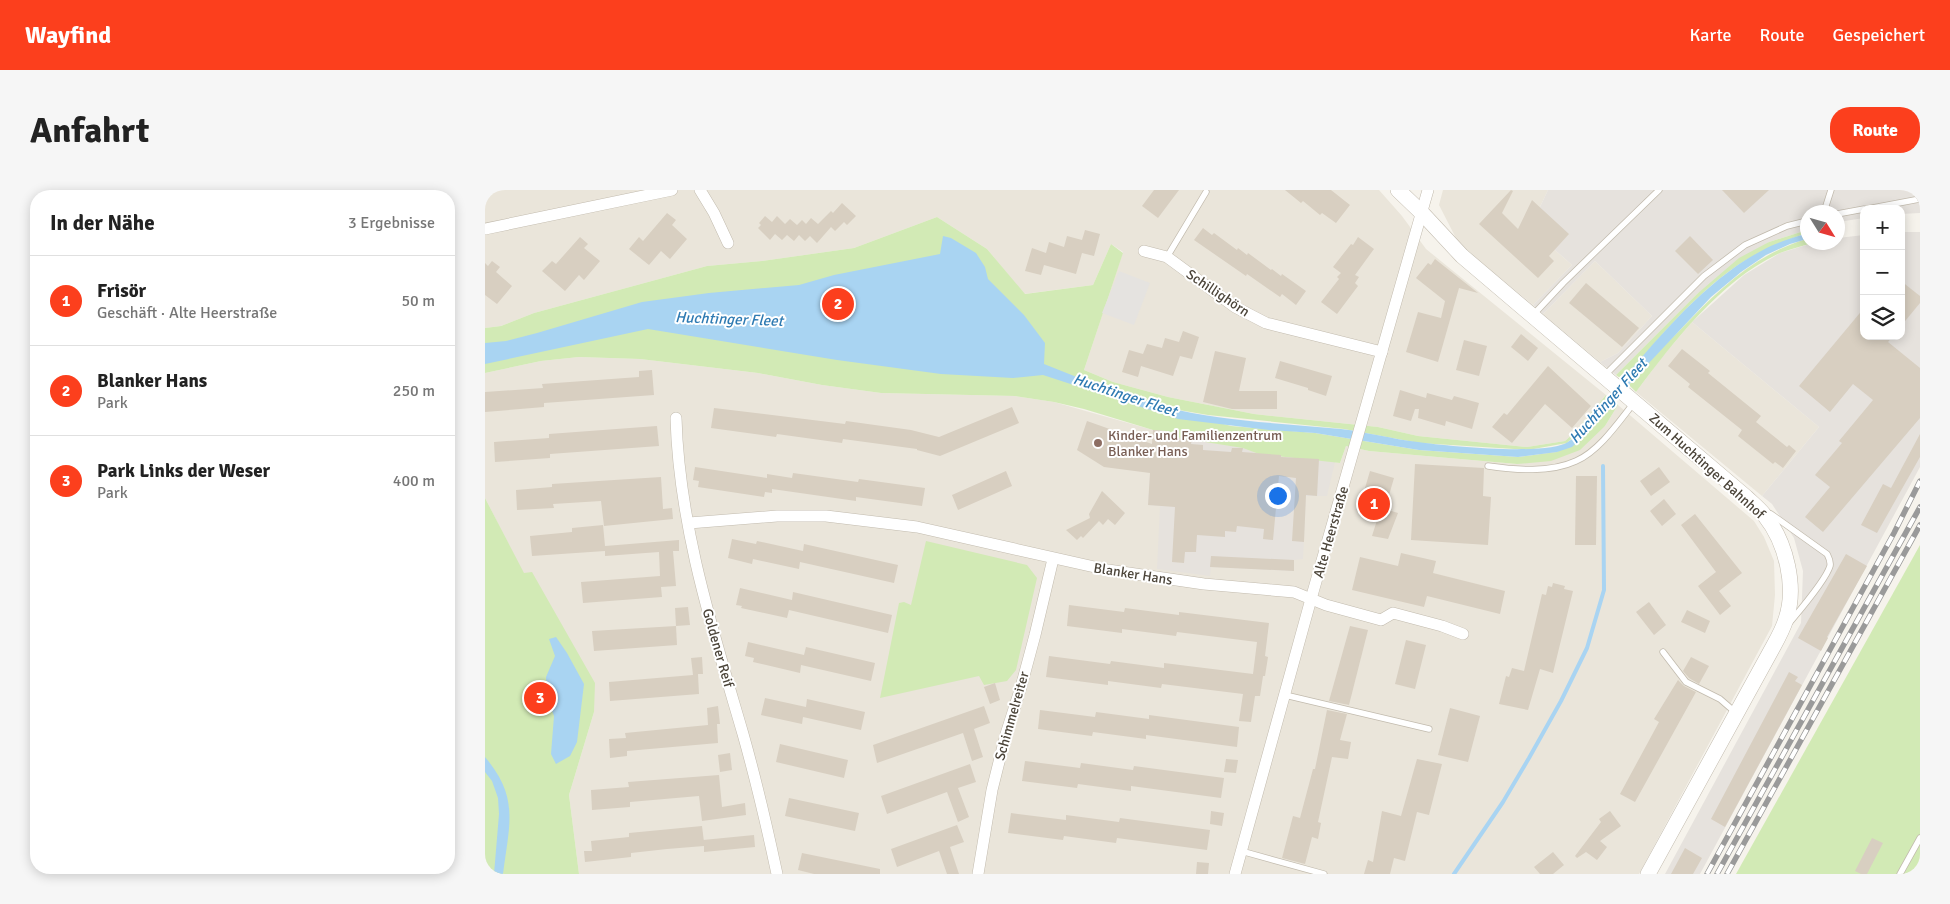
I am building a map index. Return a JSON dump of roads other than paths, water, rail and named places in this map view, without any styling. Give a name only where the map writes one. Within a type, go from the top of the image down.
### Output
[{"type":"street","points":[[485,229],[672,190]]},
{"type":"street","points":[[700,190],[714,213],[728,243]]},
{"type":"street","name":"Zum Huchtinger Bahnhof","points":[[1398,190],[1462,256],[1765,515],[1774,529],[1785,558],[1790,595],[1787,617],[1737,714],[1649,874]]},
{"type":"street","name":"Alte Heerstraße","points":[[1235,874],[1311,599],[1429,190]]},
{"type":"street","name":"Schillighörn","points":[[1143,251],[1167,257],[1235,307],[1266,323],[1382,352]]},
{"type":"street","name":"Goldener Reif","points":[[676,418],[678,453],[699,580],[754,775],[777,874]]},
{"type":"street","name":"Blanker Hans","points":[[689,524],[777,516],[826,516],[872,520],[917,527],[1053,559],[1156,578],[1294,592],[1326,605],[1381,620],[1393,613],[1442,626],[1463,634]]},
{"type":"street","name":"Schimmelreiter","points":[[978,874],[992,790],[1006,734],[1033,643],[1053,559]]},
{"type":"lane","points":[[1532,316],[1569,277],[1659,190]]},
{"type":"lane","points":[[1826,205],[1831,190]]},
{"type":"lane","points":[[1167,257],[1206,192]]},
{"type":"lane","points":[[1882,205],[1920,199]]},
{"type":"lane","points":[[1845,213],[1860,210]]},
{"type":"lane","points":[[1603,376],[1704,276],[1753,240],[1779,229],[1800,223]]},
{"type":"lane","points":[[1488,466],[1516,470],[1545,469],[1577,461],[1600,443],[1635,402]]},
{"type":"lane","points":[[1746,497],[1827,554],[1830,559],[1829,568],[1806,604],[1780,633]]},
{"type":"lane","points":[[1663,652],[1686,682],[1720,699],[1737,714]]},
{"type":"lane","points":[[1285,695],[1429,729]]},
{"type":"lane","points":[[1900,874],[1920,838]]},
{"type":"lane","points":[[1241,851],[1324,874]]},
{"type":"water","name":"Huchtinger Fleet","points":[[1800,235],[1800,241],[1766,255],[1741,272],[1711,297],[1632,381],[1591,429],[1572,447],[1557,452],[1518,457],[1419,450],[1315,433],[1269,430],[1178,419],[1043,375],[1013,378],[941,374],[837,360],[648,329],[485,364],[485,343],[506,341],[537,333],[642,302],[709,293],[799,285],[834,275],[940,254],[943,236],[951,238],[976,253],[985,267],[988,279],[1024,315],[1045,343],[1044,364],[1089,382],[1151,403],[1209,416],[1341,429],[1408,441],[1450,446],[1496,449],[1540,448],[1557,446],[1568,442],[1576,436],[1584,429],[1655,342],[1688,307],[1743,261],[1779,242]]},
{"type":"water","points":[[556,637],[584,684],[577,742],[570,756],[556,764],[551,754],[554,716],[547,698],[546,677],[555,656],[549,639]]},
{"type":"water","points":[[485,757],[496,772],[508,799],[509,826],[503,874],[494,874],[499,814],[498,798],[492,781],[485,772]]},
{"type":"waterway","points":[[1454,874],[1503,802],[1529,758],[1561,701],[1587,648],[1604,590],[1603,466]]},
{"type":"railway","points":[[1707,874],[1894,533],[1920,481]]},
{"type":"railway","points":[[1717,874],[1920,507]]},
{"type":"railway","points":[[1727,874],[1920,525]]},
{"type":"place","name":"Blanker Hans","points":[[838,304]]},
{"type":"place","name":"Kinder- und Familienzentrum Blanker Hans","points":[[1098,443]]},
{"type":"place","name":"Frisör","points":[[1374,504]]},
{"type":"place","name":"Park Links der Weser","points":[[540,698]]}]
